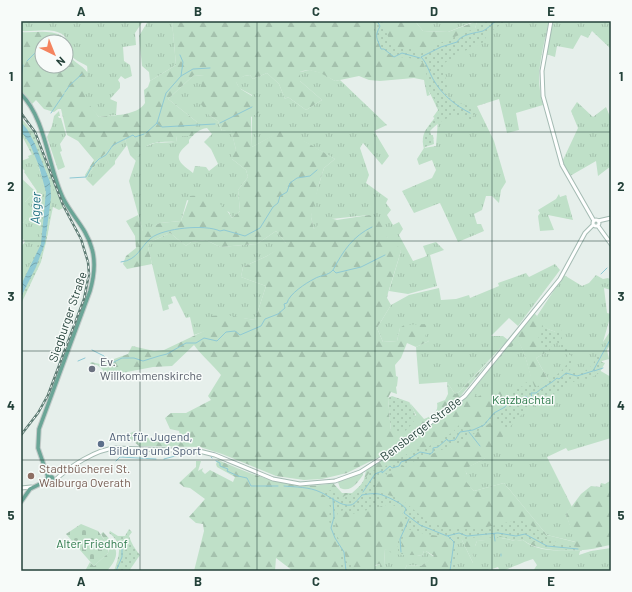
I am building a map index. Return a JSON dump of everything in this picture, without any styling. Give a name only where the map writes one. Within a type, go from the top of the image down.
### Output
[{"type":"main road","points":[[551,21],[541,82],[544,103],[560,160],[598,226],[611,244]]},
{"type":"main road","name":"Siegburger Straße","points":[[21,94],[33,112],[62,195],[88,237],[95,268],[90,291],[39,429],[38,448],[50,479]]},
{"type":"main road","points":[[598,226],[593,225],[596,221],[611,218]]},
{"type":"main road","name":"Bensberger Straße","points":[[50,479],[63,474],[92,454],[107,449],[187,450],[205,452],[273,479],[300,484],[335,481],[356,474],[374,464],[465,396],[560,279],[585,233],[593,225]]},
{"type":"main road","points":[[21,488],[34,486],[50,479]]},
{"type":"main road","points":[[21,502],[26,493],[34,486]]},
{"type":"main road","points":[[21,488],[26,493]]},
{"type":"green space","points":[[21,21],[143,21],[135,33],[136,45],[123,47],[124,61],[130,65],[132,76],[125,79],[121,76],[118,80],[120,83],[120,88],[110,99],[117,102],[116,115],[99,117],[86,102],[83,92],[87,66],[74,58],[74,34],[62,34],[42,30],[21,31]]},
{"type":"green space","points":[[148,21],[172,21],[176,65],[150,81],[149,72],[142,66],[139,36]]},
{"type":"green space","points":[[172,21],[415,21],[423,31],[448,32],[477,21],[474,33],[432,56],[428,89],[430,95],[427,96],[424,80],[414,78],[380,81],[369,80],[359,76],[335,81],[318,72],[309,70],[300,72],[300,81],[322,100],[306,110],[288,97],[285,99],[279,84],[267,73],[253,79],[250,75],[244,76],[236,81],[243,91],[254,97],[260,103],[260,112],[251,117],[252,147],[284,129],[335,159],[324,168],[319,184],[311,217],[314,229],[326,217],[337,220],[369,215],[381,219],[387,237],[393,239],[401,251],[387,298],[391,305],[377,328],[383,342],[397,341],[400,328],[404,325],[426,324],[427,332],[425,336],[429,341],[416,347],[407,343],[401,358],[395,365],[396,376],[398,377],[396,387],[397,394],[391,392],[388,398],[391,432],[416,415],[410,403],[424,419],[430,416],[436,411],[437,403],[445,400],[448,394],[447,382],[455,394],[459,392],[492,358],[459,398],[385,454],[347,473],[322,479],[304,480],[276,476],[222,454],[200,447],[139,446],[126,435],[135,431],[142,440],[146,437],[154,441],[163,442],[181,440],[179,431],[170,429],[165,418],[171,413],[186,413],[211,400],[208,396],[221,375],[194,345],[172,366],[153,367],[111,375],[103,373],[103,370],[97,365],[90,364],[91,362],[100,364],[128,354],[132,346],[154,351],[164,350],[206,330],[210,316],[226,315],[255,320],[266,286],[241,277],[243,267],[267,256],[286,243],[276,231],[257,244],[220,247],[206,240],[191,242],[186,246],[170,233],[150,242],[148,247],[152,264],[127,269],[123,264],[126,256],[136,248],[135,236],[126,221],[138,215],[143,231],[160,223],[181,221],[190,196],[203,196],[209,198],[220,204],[232,218],[240,211],[238,190],[248,177],[246,170],[232,159],[231,154],[236,150],[231,130],[222,131],[218,121],[209,115],[197,99],[204,76],[194,75],[168,99],[197,122],[193,136],[177,136],[176,142],[163,142],[146,146],[136,161],[130,155],[125,139],[113,146],[103,156],[86,179],[85,175],[94,160],[78,141],[67,135],[61,109],[54,112],[44,109],[36,100],[32,104],[21,91],[21,32],[57,34],[34,34],[34,74],[74,74],[74,60],[88,73],[85,96],[99,117],[131,113],[141,107],[145,103],[144,90],[148,87],[150,81],[176,65]]},
{"type":"green space","points":[[370,21],[382,21],[389,39],[396,47],[411,48],[420,54],[429,50],[433,46],[478,27],[480,21],[506,21],[487,34],[484,42],[458,54],[443,64],[447,87],[443,90],[447,96],[455,102],[473,108],[477,111],[470,120],[464,117],[454,116],[439,123],[430,131],[431,135],[433,135],[434,144],[425,147],[424,149],[423,142],[426,130],[438,112],[439,106],[428,90],[428,81],[424,64],[416,59],[393,56],[384,51],[379,44]]},
{"type":"green space","points":[[415,21],[475,21],[448,32],[423,31]]},
{"type":"green space","points":[[477,21],[549,21],[539,73],[540,94],[543,105],[516,113],[519,130],[507,133],[499,99],[477,106],[494,141],[506,182],[501,190],[499,203],[492,196],[486,196],[482,210],[474,214],[477,224],[481,224],[484,231],[458,242],[440,203],[414,213],[402,191],[432,178],[436,170],[432,160],[419,165],[417,159],[424,148],[436,146],[438,120],[433,117],[438,110],[428,89],[429,67],[474,33]]},
{"type":"green space","points":[[552,21],[611,21],[611,49],[592,31],[588,38],[581,35],[573,49],[557,46],[555,57],[546,54]]},
{"type":"green space","points":[[310,70],[322,73],[335,81],[340,80],[387,125],[374,131],[389,156],[382,165],[363,143],[360,148],[369,175],[366,183],[388,199],[386,203],[391,210],[387,215],[393,225],[399,222],[403,229],[399,235],[413,261],[427,256],[423,246],[436,242],[444,250],[430,255],[437,286],[408,294],[389,291],[401,251],[369,215],[331,219],[314,229],[311,217],[312,207],[324,168],[335,159],[284,130],[252,147],[252,95],[239,88],[235,80],[250,75],[253,79],[267,73],[279,84],[285,99],[288,97],[306,110],[322,100],[300,81],[300,72]]},
{"type":"green space","points":[[194,75],[205,76],[209,115],[218,121],[222,131],[231,129],[236,150],[232,159],[246,170],[248,177],[238,190],[240,211],[232,218],[229,212],[187,200],[181,221],[160,223],[143,232],[129,181],[139,151],[144,147],[155,143],[176,142],[177,136],[197,122],[168,99]],"holes":[[[207,128],[212,134],[204,142],[211,149],[218,164],[209,171],[206,167],[195,166],[193,173],[184,166],[179,159],[180,152],[189,143],[189,140],[199,131]]]},
{"type":"green space","points":[[577,102],[593,117],[606,107],[611,119],[611,166],[598,176],[596,161],[570,176],[562,162],[578,128],[571,111]]},
{"type":"green space","points":[[59,111],[60,116],[58,116],[61,118],[66,135],[60,144],[62,151],[60,152],[65,167],[58,170],[47,137],[52,126],[54,116]]},
{"type":"green space","name":"Agger","points":[[21,118],[34,133],[54,186],[48,233],[41,262],[21,304],[21,285],[39,242],[45,197],[40,170],[21,134]]},
{"type":"green space","points":[[125,139],[127,145],[115,161],[115,164],[93,186],[86,179],[90,173],[113,146]]},
{"type":"green space","points":[[41,151],[63,208],[59,210],[53,207],[44,251],[50,200],[38,152]]},
{"type":"green space","points":[[33,154],[38,165],[44,187],[46,209],[44,232],[39,249],[21,285],[21,247],[25,242],[23,239],[21,240],[21,221],[23,223],[27,217],[25,202],[35,191],[37,191],[21,167],[21,161],[29,158],[28,156]]},
{"type":"green space","points":[[21,178],[35,191],[25,202],[33,209],[23,223],[21,221]]},
{"type":"green space","points":[[559,194],[560,197],[566,195],[573,220],[548,215],[554,230],[540,231],[538,216],[540,213],[538,210],[556,199]]},
{"type":"green space","points":[[276,231],[287,244],[267,256],[243,267],[241,277],[266,286],[255,320],[242,318],[194,335],[190,317],[186,318],[175,296],[171,297],[173,303],[168,305],[169,309],[163,311],[148,247],[150,242],[170,233],[186,246],[191,242],[206,240],[220,247],[257,244]]},
{"type":"green space","points":[[555,264],[560,270],[518,326],[509,318],[491,336],[503,336],[508,340],[459,392],[455,394],[447,382],[419,384],[416,347],[429,341],[400,328],[397,341],[383,342],[377,328],[391,305],[409,295],[439,288],[441,300],[456,299],[469,295],[470,298],[499,286],[498,283],[526,273],[529,277]]},
{"type":"green space","points":[[564,275],[582,286],[589,283],[596,275],[603,279],[608,278],[611,280],[611,290],[604,288],[607,313],[611,314],[603,342],[611,330],[611,343],[607,350],[609,359],[602,361],[599,370],[611,377],[611,438],[568,451],[566,448],[547,457],[572,507],[566,514],[576,542],[547,535],[504,483],[474,491],[462,478],[467,474],[464,469],[484,459],[506,419],[550,383],[536,358],[549,351],[550,343],[558,332],[545,327],[537,316]]},
{"type":"green space","points":[[534,313],[546,327],[558,332],[550,343],[552,347],[549,351],[536,358],[550,383],[506,419],[510,428],[484,459],[465,469],[467,475],[463,478],[474,491],[504,483],[547,535],[575,542],[566,514],[581,494],[591,486],[600,487],[601,483],[605,484],[610,481],[611,545],[586,550],[560,551],[543,549],[523,540],[516,541],[502,538],[495,542],[491,540],[477,541],[475,546],[476,553],[472,554],[477,563],[473,563],[460,536],[454,536],[451,571],[404,571],[407,565],[421,566],[434,556],[426,551],[424,551],[422,556],[395,554],[385,549],[384,567],[380,569],[380,564],[375,565],[375,568],[371,570],[367,569],[363,571],[293,571],[276,558],[275,571],[194,571],[204,531],[203,524],[196,523],[189,517],[205,499],[190,488],[184,487],[179,483],[196,467],[196,461],[201,461],[198,471],[203,468],[202,471],[205,474],[210,470],[233,482],[235,477],[217,467],[216,464],[218,460],[246,472],[274,481],[303,485],[333,483],[342,493],[352,493],[363,483],[366,471],[450,411],[472,391],[477,397],[498,387],[504,399],[532,382],[525,356],[518,341],[497,360]]},
{"type":"green space","name":"Katzbachtal","points":[[542,325],[552,334],[558,329],[561,329],[562,340],[572,357],[570,371],[578,374],[585,371],[592,365],[597,355],[599,357],[599,361],[605,363],[600,372],[588,379],[580,378],[550,396],[523,413],[508,429],[496,419],[463,441],[393,470],[395,472],[387,475],[385,473],[378,478],[375,491],[401,499],[426,520],[445,528],[487,527],[517,520],[526,522],[559,544],[577,547],[582,551],[546,548],[541,544],[529,541],[526,538],[516,541],[500,536],[496,539],[486,537],[471,538],[456,541],[458,554],[454,571],[447,571],[451,560],[452,543],[446,537],[425,534],[407,529],[401,542],[405,554],[398,554],[398,542],[405,518],[400,508],[390,504],[352,514],[344,510],[338,512],[336,533],[343,547],[346,561],[358,571],[339,571],[340,554],[329,521],[330,507],[325,496],[319,492],[332,490],[340,499],[346,495],[355,493],[371,470],[377,471],[416,449],[426,448],[453,432],[459,425],[463,430],[469,430],[481,426],[494,412],[506,407],[507,402],[506,403],[504,399],[511,394],[518,385],[523,387],[525,383],[532,380],[535,388],[555,376],[567,364],[568,357],[557,342],[551,344],[550,350],[545,354],[538,336],[541,335]]},
{"type":"green space","points":[[518,340],[525,356],[533,382],[503,399],[476,398],[472,391],[497,360]]},
{"type":"green space","points":[[392,396],[409,402],[414,411],[415,419],[403,433],[391,432],[388,398]]},
{"type":"green space","points":[[363,473],[363,475],[351,488],[340,488],[338,482]]},
{"type":"green space","name":"Alter Friedhof","points":[[81,524],[98,531],[108,545],[108,553],[94,566],[66,534]]},
{"type":"green space","points":[[129,529],[132,532],[129,536],[131,541],[140,555],[129,571],[114,571],[119,550],[117,541],[109,533],[110,531],[118,536],[125,536]]},
{"type":"green space","points":[[103,532],[112,542],[116,550],[115,560],[107,571],[85,571],[90,562],[94,566],[108,553],[109,548],[101,534]]},
{"type":"green space","points":[[453,536],[460,536],[473,563],[476,563],[472,554],[477,541],[501,538],[516,541],[523,540],[543,549],[580,551],[579,555],[591,551],[611,548],[611,571],[533,571],[537,565],[533,559],[500,571],[498,567],[481,571],[451,571]]},
{"type":"green space","points":[[385,549],[422,556],[424,551],[426,551],[434,557],[421,566],[407,565],[404,571],[363,571],[380,564],[384,567]]},
{"type":"water","points":[[21,122],[27,129],[35,144],[50,182],[51,197],[45,243],[36,267],[21,297],[21,285],[41,244],[46,192],[39,166],[30,144],[21,131]]},
{"type":"waterway","points":[[377,21],[380,26],[377,33],[377,38],[381,49],[384,49],[394,57],[402,53],[420,58]]},
{"type":"waterway","points":[[470,113],[459,107],[440,90],[421,57],[441,47],[457,42],[462,37],[483,31],[496,21]]},
{"type":"waterway","points":[[27,61],[34,54]]},
{"type":"waterway","points":[[180,55],[183,62],[181,76]]},
{"type":"waterway","points":[[21,77],[23,65]]},
{"type":"waterway","points":[[146,133],[157,123],[166,93],[181,76],[193,69],[210,68]]},
{"type":"waterway","points":[[65,92],[82,74]]},
{"type":"waterway","points":[[51,113],[64,94]]},
{"type":"waterway","points":[[220,123],[252,107]]},
{"type":"waterway","points":[[157,123],[162,127],[215,124]]},
{"type":"waterway","points":[[70,178],[86,177],[92,166],[106,155],[113,145],[133,135],[135,137],[144,134]]},
{"type":"waterway","points":[[121,262],[131,259],[151,238],[165,232],[185,228],[205,228],[220,231],[224,230],[245,236],[260,228],[273,207],[278,203],[280,196],[287,192],[290,183],[297,178],[310,176],[317,170]]},
{"type":"waterway","points":[[333,270],[349,245],[359,235],[372,227]]},
{"type":"waterway","points":[[92,350],[104,356],[110,364],[122,358],[134,358],[143,361],[167,354],[186,343],[196,343],[204,338],[217,341],[226,332],[235,331],[240,335],[261,326],[265,319],[278,314],[285,308],[284,304],[287,303],[294,293],[302,286],[316,278],[333,270],[336,273],[361,267],[385,255]]},
{"type":"waterway","points":[[601,274],[607,268]]},
{"type":"waterway","points":[[363,492],[375,474],[382,471],[382,473],[390,466],[392,468],[399,466],[401,462],[420,452],[430,454],[433,452],[433,448],[438,447],[447,439],[448,441],[455,440],[460,432],[473,430],[484,425],[494,413],[505,407],[508,401],[518,402],[526,396],[528,399],[532,399],[531,393],[536,393],[566,373],[577,376],[593,371],[611,338]]},
{"type":"waterway","points":[[78,361],[85,358]]},
{"type":"waterway","points":[[594,371],[603,368]]},
{"type":"waterway","points":[[469,432],[480,446]]},
{"type":"waterway","points":[[164,459],[179,455]]},
{"type":"waterway","points":[[116,461],[120,457],[156,459]]},
{"type":"waterway","points":[[216,461],[220,463],[220,466],[228,469],[227,471],[247,478],[251,486],[278,486]]},
{"type":"waterway","points":[[284,486],[316,490],[339,503],[347,505],[351,505],[362,495]]},
{"type":"waterway","points":[[362,495],[377,494],[398,502],[406,509],[404,513],[420,525],[447,536],[459,533],[467,536],[498,533],[516,536],[525,534],[547,546],[578,549]]},
{"type":"waterway","points":[[333,498],[334,517],[331,528],[335,538],[344,552],[346,571]]},
{"type":"waterway","points":[[401,552],[400,539],[409,519]]},
{"type":"waterway","points":[[494,534],[495,541]]},
{"type":"waterway","points":[[448,536],[454,542],[450,571]]},
{"type":"waterway","points":[[116,571],[122,557],[122,546]]},
{"type":"railway","points":[[21,113],[35,132],[63,205],[81,239],[88,262],[89,274],[84,299],[48,395],[38,413],[21,435]]},
{"type":"place","name":"Ev. Willkommenskirche","points":[[92,369]]},
{"type":"place","name":"Amt für Jugend, Bildung und Sport","points":[[101,444]]},
{"type":"place","name":"Stadtbücherei St. Walburga Overath","points":[[31,476]]}]
